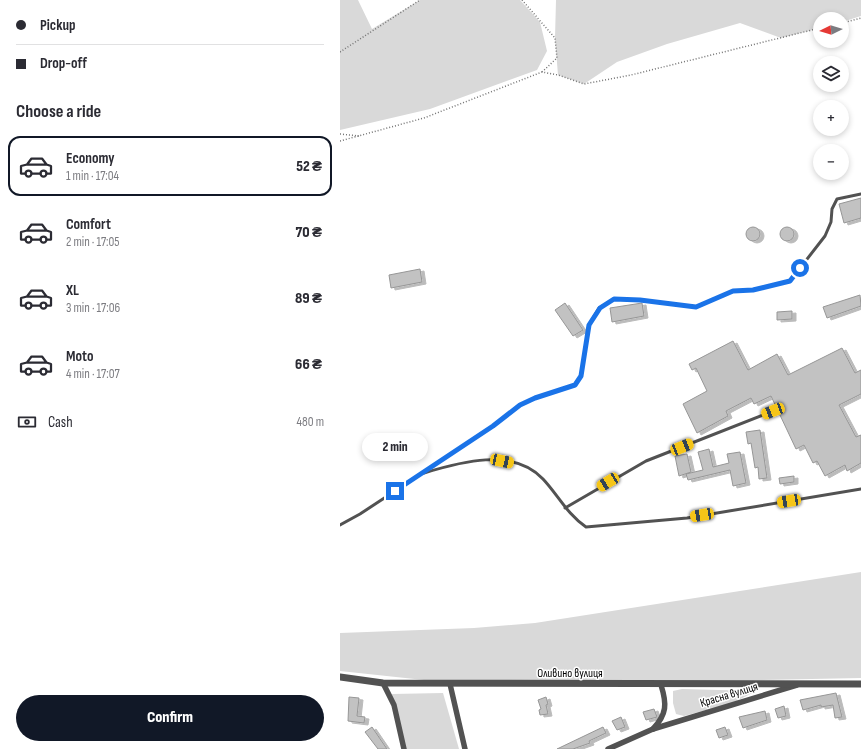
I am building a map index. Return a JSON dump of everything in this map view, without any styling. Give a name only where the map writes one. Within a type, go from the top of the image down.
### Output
[{"type":"street","name":"Оливино вулиця","points":[[340,677],[383,683],[661,685],[800,684]]},
{"type":"street","points":[[383,683],[394,704],[404,749]]},
{"type":"street","points":[[450,684],[465,749]]},
{"type":"street","name":"Красна вулиця","points":[[608,749],[653,729],[800,684],[861,684]]},
{"type":"street","points":[[653,729],[662,720],[664,711],[665,698],[661,685]]},
{"type":"lane","points":[[340,525],[360,514],[420,475],[493,426],[520,405],[535,398],[575,385],[581,376],[589,325],[600,308],[614,299],[640,300],[696,307],[733,291],[753,290],[790,281],[825,236],[831,222],[832,209],[837,199],[861,194]]},
{"type":"lane","points":[[565,508],[646,461],[773,411]]},
{"type":"lane","points":[[420,475],[468,461],[502,461],[528,466],[543,479],[577,521],[586,526],[619,525],[688,518],[861,489]]},
{"type":"path","points":[[340,52],[420,0]]},
{"type":"path","points":[[340,141],[424,118],[542,72],[557,58],[555,38],[522,0]]},
{"type":"path","points":[[849,21],[861,18]]},
{"type":"path","points":[[542,72],[558,75],[584,84],[631,75],[813,30]]},
{"type":"path","points":[[340,134],[361,136]]},
{"type":"shaded area","points":[[340,0],[358,0],[372,29],[420,0],[520,0],[540,22],[547,51],[537,70],[430,109],[340,130]]},
{"type":"shaded area","points":[[556,0],[861,0],[861,16],[849,20],[849,12],[813,12],[813,30],[781,38],[740,23],[667,44],[617,62],[584,84],[558,75],[555,38]]},
{"type":"shaded area","points":[[861,572],[861,678],[715,681],[424,680],[340,671],[340,633],[474,628],[535,623]]},
{"type":"shaded area","points":[[682,689],[756,691],[733,703],[684,716],[676,714],[673,703],[673,691]]},
{"type":"shaded area","points":[[443,693],[459,749],[404,749],[391,701],[392,694]]},
{"type":"building","points":[[861,198],[861,218],[844,223],[839,204]]},
{"type":"building","points":[[750,227],[756,227],[760,231],[760,237],[756,241],[750,241],[746,237],[746,231]]},
{"type":"building","points":[[784,227],[790,227],[794,231],[794,237],[790,241],[784,241],[780,237],[780,231]]},
{"type":"building","points":[[420,269],[422,282],[391,288],[389,275]]},
{"type":"building","points":[[860,295],[861,306],[827,318],[823,307]]},
{"type":"building","points":[[565,303],[583,330],[573,336],[555,310]]},
{"type":"building","points":[[642,303],[644,316],[612,322],[610,308]]},
{"type":"building","points":[[792,311],[792,319],[777,320],[777,312]]},
{"type":"building","points":[[733,341],[748,370],[777,354],[788,375],[842,348],[855,373],[861,370],[861,394],[839,405],[856,437],[861,435],[861,463],[847,471],[845,465],[825,476],[817,461],[813,463],[804,445],[796,449],[771,396],[754,404],[751,398],[726,411],[728,416],[697,433],[683,404],[707,391],[696,368],[692,370],[689,364]]},
{"type":"building","points":[[760,430],[767,478],[759,479],[758,467],[755,468],[751,443],[748,444],[746,432]]},
{"type":"building","points":[[709,449],[713,467],[729,463],[727,454],[740,452],[746,483],[733,486],[730,470],[688,480],[686,474],[703,470],[698,452]]},
{"type":"building","points":[[687,454],[691,472],[679,476],[675,456]]},
{"type":"building","points":[[794,476],[794,482],[780,484],[779,478]]},
{"type":"building","points":[[836,693],[842,717],[835,718],[833,705],[821,707],[821,705],[803,710],[800,700]]},
{"type":"building","points":[[349,697],[359,698],[357,716],[365,717],[364,723],[348,721]]},
{"type":"building","points":[[546,697],[548,714],[540,715],[539,710],[541,709],[538,700]]},
{"type":"building","points":[[784,706],[786,716],[778,718],[775,709]]},
{"type":"building","points":[[654,709],[657,717],[646,720],[643,712]]},
{"type":"building","points":[[765,711],[767,720],[743,728],[739,717]]},
{"type":"building","points":[[621,717],[625,727],[617,730],[612,721]]},
{"type":"building","points":[[372,727],[387,749],[378,749],[365,732]]},
{"type":"building","points":[[603,727],[606,733],[589,741],[590,743],[573,749],[557,749]]},
{"type":"building","points":[[725,727],[728,735],[719,738],[716,730]]},
{"type":"route","points":[[395,491],[493,426],[520,405],[535,398],[575,385],[581,376],[589,325],[600,308],[614,299],[640,300],[696,307],[733,291],[753,290],[790,281],[800,268]]}]
